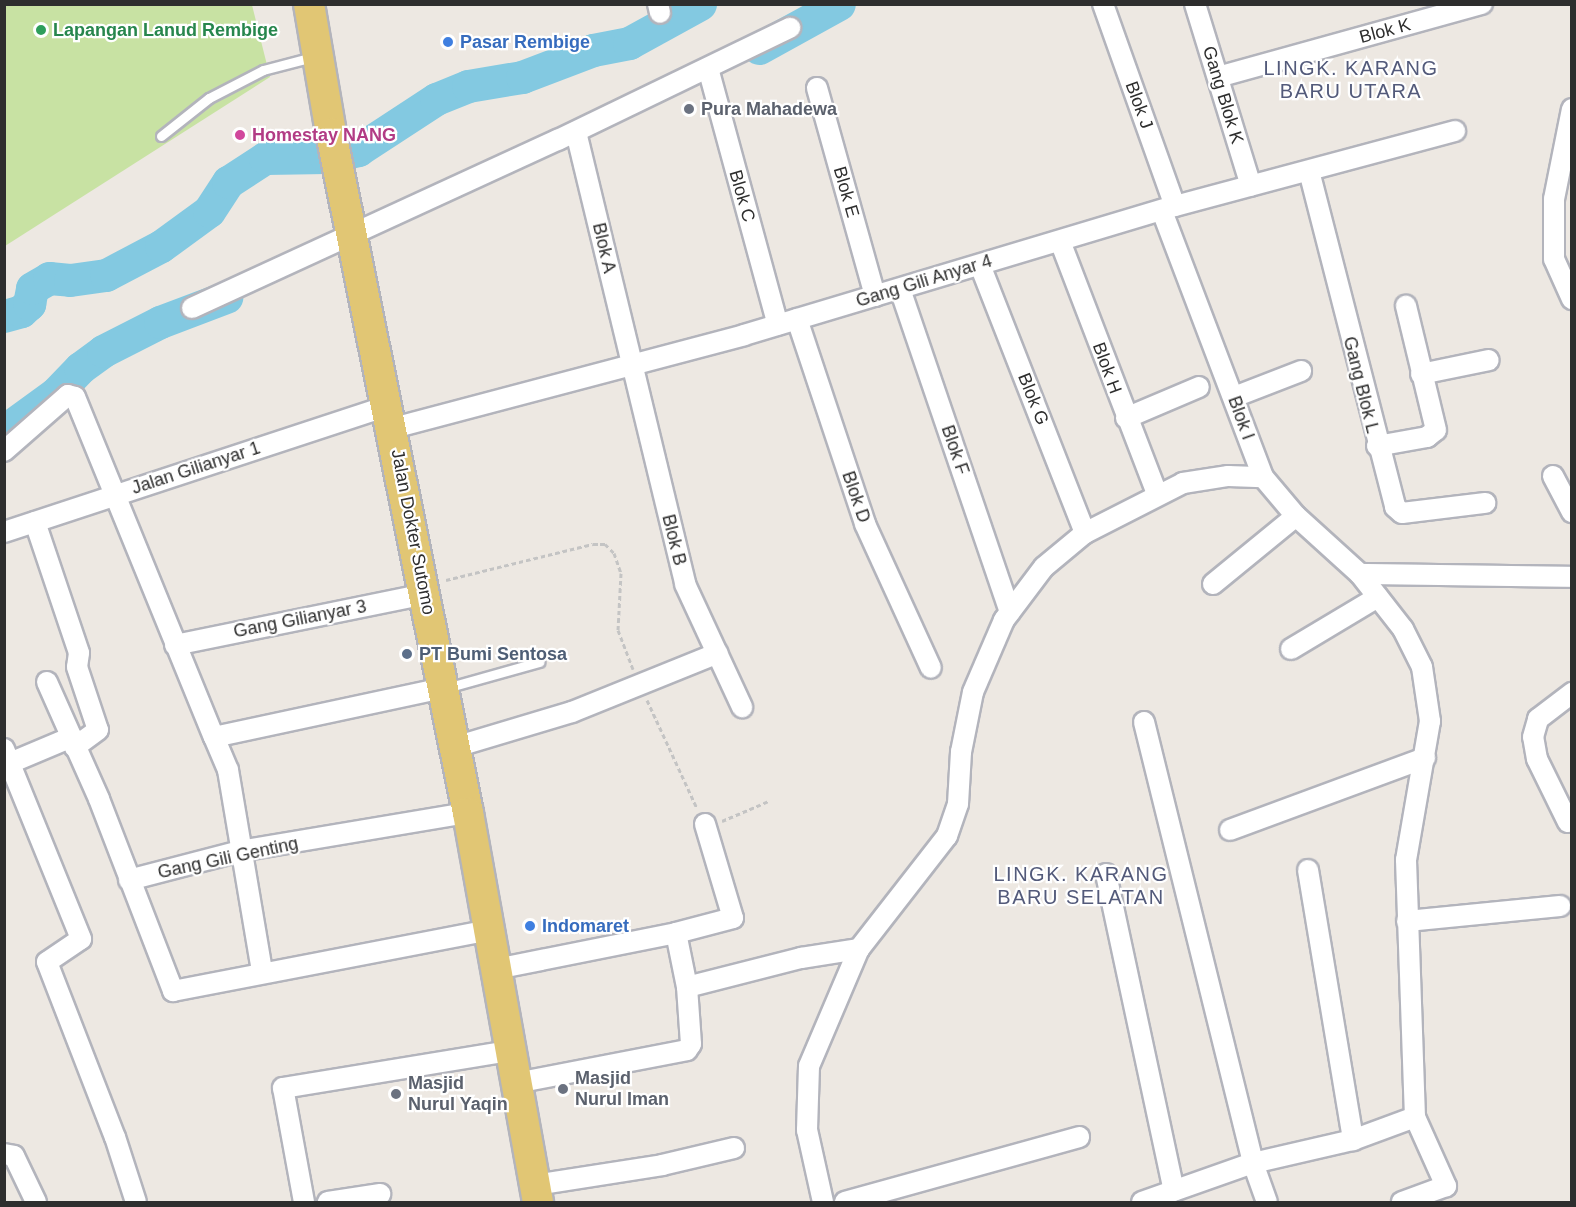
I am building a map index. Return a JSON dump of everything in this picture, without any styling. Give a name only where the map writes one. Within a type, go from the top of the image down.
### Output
[{"type":"main road","name":"Jalan Dokter Sutomo","points":[[309,4],[352,242],[391,417],[468,813],[536,1194]]},
{"type":"street","name":"Blok J","points":[[1103,4],[1168,208]]},
{"type":"street","name":"Gang Blok K","points":[[1195,4],[1251,186]]},
{"type":"street","name":"Blok K","points":[[1218,77],[1482,4]]},
{"type":"street","points":[[192,308],[352,242],[578,139],[708,68],[790,28]]},
{"type":"street","name":"Blok C","points":[[708,68],[788,322]]},
{"type":"street","name":"Blok E","points":[[817,88],[875,296]]},
{"type":"street","points":[[1572,109],[1554,259],[1572,299]]},
{"type":"street","name":"Gang Gili Anyar 4","points":[[391,417],[629,364],[788,322],[1168,208],[1455,132]]},
{"type":"street","name":"Blok A","points":[[578,139],[629,364]]},
{"type":"street","name":"Gang Blok L","points":[[1309,171],[1377,447],[1398,511],[1485,503]]},
{"type":"street","name":"Blok I","points":[[1168,208],[1263,477],[1296,516],[1360,574],[1403,629],[1422,667],[1430,703],[1425,758],[1409,823],[1407,921],[1415,1117]]},
{"type":"street","name":"Blok H","points":[[1060,241],[1157,494]]},
{"type":"street","name":"Blok G","points":[[980,265],[1086,533]]},
{"type":"street","name":"Blok F","points":[[900,289],[1010,612]]},
{"type":"street","points":[[1377,447],[1426,437],[1436,430],[1406,306]]},
{"type":"street","name":"Blok D","points":[[788,322],[865,524],[931,668]]},
{"type":"street","points":[[1421,374],[1489,360]]},
{"type":"street","name":"Blok B","points":[[629,364],[685,584],[742,707]]},
{"type":"street","points":[[1234,397],[1301,371]]},
{"type":"street","points":[[1126,418],[1199,387]]},
{"type":"street","points":[[4,451],[73,395],[228,770],[262,971]]},
{"type":"street","name":"Jalan Gilianyar 1","points":[[4,532],[114,494],[391,417]]},
{"type":"street","points":[[1553,476],[1572,512]]},
{"type":"street","points":[[823,1203],[809,1152],[807,1085],[816,1048],[859,949],[947,836],[958,804],[961,753],[976,682],[1010,612],[1044,567],[1086,533],[1157,494],[1205,478],[1263,477]]},
{"type":"street","points":[[1214,585],[1296,516]]},
{"type":"street","points":[[34,522],[79,652],[77,667],[98,730],[74,742],[7,756],[81,939],[47,962],[115,1137],[136,1203]]},
{"type":"street","points":[[1360,574],[1572,577]]},
{"type":"street","name":"Gang Gilianyar 3","points":[[175,645],[424,590]]},
{"type":"street","points":[[1291,649],[1378,597]]},
{"type":"street","points":[[455,747],[572,712],[718,653]]},
{"type":"street","points":[[47,682],[74,742],[173,991],[262,971],[489,930]]},
{"type":"street","points":[[214,736],[443,688]]},
{"type":"street","points":[[1570,824],[1536,759],[1533,737],[1538,719],[1572,693]]},
{"type":"street","points":[[1144,722],[1253,1163],[1267,1203]]},
{"type":"street","points":[[1230,830],[1425,758]]},
{"type":"street","name":"Gang Gili Genting","points":[[129,880],[240,851],[468,813]]},
{"type":"street","points":[[496,969],[676,933],[733,918],[705,824]]},
{"type":"street","points":[[1308,870],[1353,1140]]},
{"type":"street","points":[[1106,874],[1174,1191]]},
{"type":"street","points":[[1407,921],[1560,906]]},
{"type":"street","points":[[516,1083],[687,1050],[691,1044],[687,987],[676,933]]},
{"type":"street","points":[[687,987],[801,958],[859,949]]},
{"type":"street","points":[[304,1203],[283,1088],[509,1052]]},
{"type":"street","points":[[1142,1203],[1253,1163],[1353,1140],[1415,1117],[1450,1194],[1402,1203]]},
{"type":"street","points":[[845,1203],[1079,1137]]},
{"type":"street","points":[[536,1194],[734,1148]]},
{"type":"street","points":[[4,1154],[14,1156],[36,1203]]},
{"type":"street","points":[[328,1203],[380,1194]]},
{"type":"lane","points":[[161,136],[209,98],[263,70],[318,55]]},
{"type":"lane","points":[[443,688],[539,662]]},
{"type":"path","points":[[424,590],[593,544],[605,544],[614,553],[621,573],[618,630],[640,686],[705,824],[768,801]]},
{"type":"green space","points":[[5,5],[252,5],[270,77],[5,246]]},
{"type":"waterway","points":[[4,316],[21,311],[29,304],[32,288],[49,278],[70,280],[106,275],[161,246],[209,211],[228,182],[265,158],[326,157],[358,150],[436,99],[468,86],[522,77],[593,50],[629,43],[700,4]]},
{"type":"waterway","points":[[759,48],[839,4]]},
{"type":"waterway","points":[[4,431],[56,393],[80,368],[103,351],[160,322],[226,297]]},
{"type":"place","name":"Lapangan Lanud Rembige","points":[[41,30]]},
{"type":"place","name":"Pasar Rembige","points":[[448,42]]},
{"type":"place","name":"Pura Mahadewa","points":[[689,109]]},
{"type":"place","name":"Homestay NANG","points":[[240,135]]},
{"type":"place","name":"PT Bumi Sentosa","points":[[407,654]]},
{"type":"place","name":"Indomaret","points":[[530,926]]},
{"type":"place","name":"Masjid Nurul Iman","points":[[563,1089]]},
{"type":"place","name":"Masjid Nurul Yaqin","points":[[396,1094]]},
{"type":"district","name":"LINGK. KARANG BARU UTARA","points":[[1351,80]]},
{"type":"district","name":"LINGK. KARANG BARU SELATAN","points":[[1081,886]]}]
